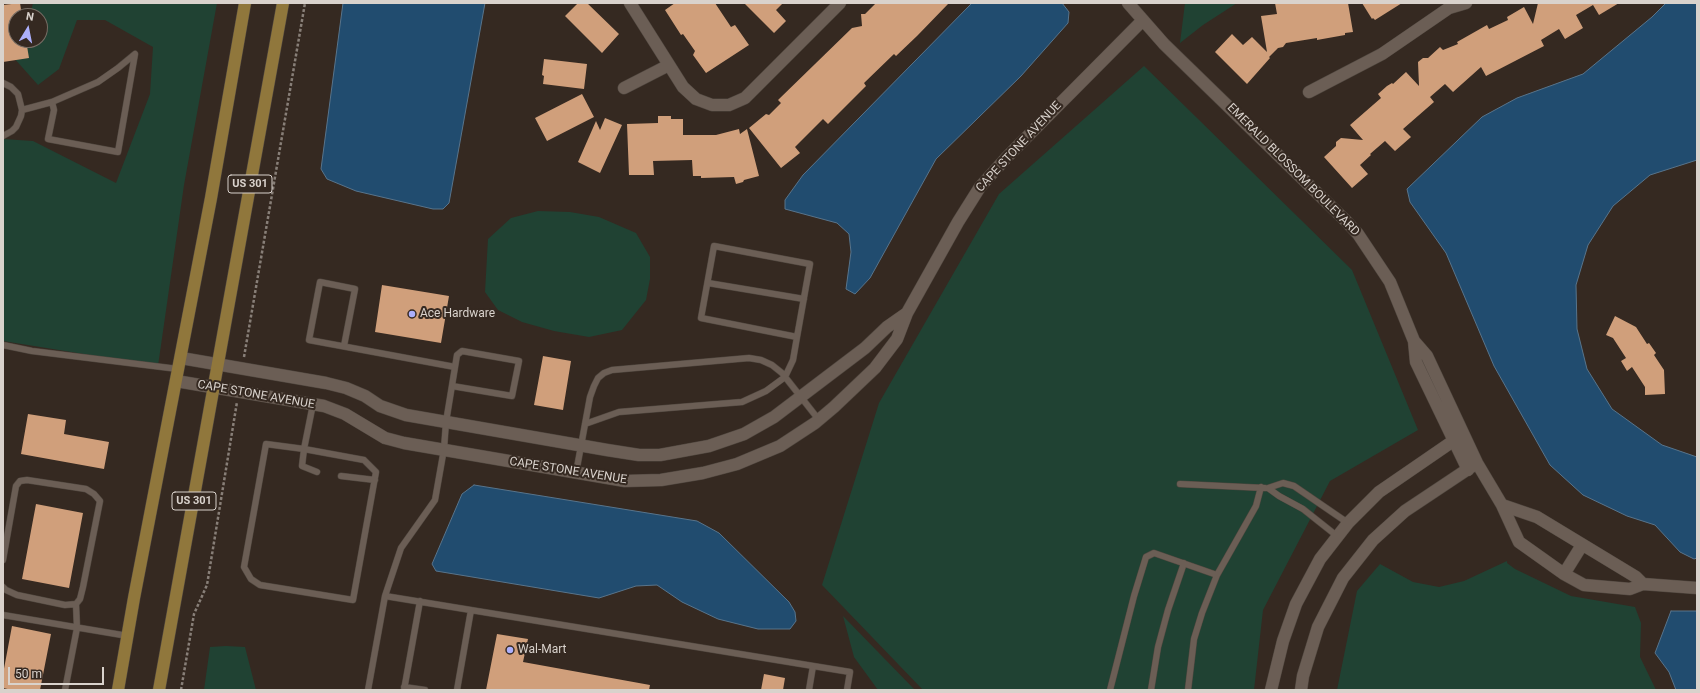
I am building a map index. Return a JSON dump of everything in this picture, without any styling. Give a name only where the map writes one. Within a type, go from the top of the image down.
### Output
[{"type":"main road","name":"US 301","points":[[118,690],[236,59],[245,3]]},
{"type":"main road","name":"US 301","points":[[159,690],[282,3]]},
{"type":"street","points":[[630,3],[683,87],[696,99],[712,105],[728,105],[745,98],[840,3]]},
{"type":"street","name":"EMERALD BLOSSOM BOULEVARD","points":[[1128,3],[1164,44],[1358,234],[1390,282],[1414,340],[1427,356],[1459,438],[1473,466],[1502,505],[1519,542],[1564,574],[1584,585],[1630,589],[1643,584],[1697,588]]},
{"type":"street","points":[[1310,92],[1382,54],[1449,8],[1466,3]]},
{"type":"street","name":"CAPE STONE AVENUE","points":[[178,370],[214,388],[324,406],[345,414],[385,438],[576,473],[625,481],[661,480],[703,473],[737,464],[780,446],[819,420],[875,368],[897,339],[907,313],[958,222],[980,187],[1007,157],[1142,20]]},
{"type":"street","points":[[624,88],[670,66]]},
{"type":"street","name":"CAPE STONE AVENUE","points":[[178,370],[218,365],[346,388],[365,396],[380,406],[406,415],[581,446],[639,455],[660,455],[708,446],[744,434],[774,417],[865,348],[887,327],[907,313]]},
{"type":"street","points":[[1271,690],[1283,641],[1296,604],[1320,559],[1337,536],[1379,492],[1459,438]]},
{"type":"street","points":[[1301,690],[1303,676],[1318,627],[1343,578],[1373,540],[1405,511],[1473,466]]},
{"type":"street","points":[[1502,505],[1537,517],[1636,577],[1643,584]]},
{"type":"street","points":[[1564,574],[1582,545]]},
{"type":"lane","points":[[22,110],[52,102],[98,82],[135,54],[118,152],[48,139],[54,110],[52,102]]},
{"type":"lane","points":[[3,83],[11,87],[18,94],[22,110],[16,127],[3,136]]},
{"type":"lane","points":[[585,424],[619,412],[742,402],[766,391],[785,377],[793,360],[797,338],[804,299],[810,264],[714,246],[701,318],[797,338]]},
{"type":"lane","points":[[344,346],[354,289],[320,282],[309,340],[455,367]]},
{"type":"lane","points":[[708,283],[804,299]]},
{"type":"lane","points":[[3,345],[32,351],[178,370]]},
{"type":"lane","points":[[368,690],[385,596],[401,548],[435,500],[444,450],[446,422],[457,355],[462,351],[519,361],[512,396],[452,386]]},
{"type":"lane","points":[[576,473],[594,386],[598,378],[604,373],[612,370],[749,358],[772,365],[785,377],[800,398],[819,420]]},
{"type":"lane","points":[[313,404],[302,466],[317,472]]},
{"type":"lane","points":[[266,444],[304,449],[364,460],[376,472],[353,600],[260,585],[251,579],[244,567],[266,444]]},
{"type":"lane","points":[[341,476],[375,480]]},
{"type":"lane","points":[[3,560],[16,486],[20,481],[27,480],[86,489],[94,494],[100,501],[80,599],[76,604],[77,628],[65,690]]},
{"type":"lane","points":[[1180,484],[1268,488],[1282,484],[1294,486],[1348,524]]},
{"type":"lane","points":[[1188,690],[1194,639],[1202,613],[1217,575],[1256,506],[1261,487]]},
{"type":"lane","points":[[1268,488],[1279,496],[1303,509],[1337,536]]},
{"type":"lane","points":[[1110,690],[1134,596],[1146,557],[1154,553],[1217,575]]},
{"type":"lane","points":[[1151,690],[1158,647],[1168,610],[1184,563]]},
{"type":"lane","points":[[3,587],[17,595],[65,605],[76,604]]},
{"type":"lane","points":[[385,596],[850,672],[847,690]]},
{"type":"lane","points":[[420,601],[404,688],[424,690]]},
{"type":"lane","points":[[457,690],[471,610]]},
{"type":"lane","points":[[3,615],[128,636]]},
{"type":"lane","points":[[809,690],[813,666]]},
{"type":"path","points":[[245,351],[305,3]]},
{"type":"path","points":[[181,690],[194,614],[207,585],[238,400]]},
{"type":"green space","points":[[33,3],[217,3],[184,185],[158,366],[3,341],[3,139],[33,141],[116,183],[150,94],[153,47],[105,20],[77,20],[59,69],[38,85],[13,57],[17,48],[48,48],[48,8],[32,8]]},
{"type":"green space","points":[[1185,3],[1237,3],[1203,25],[1180,43]]},
{"type":"green space","points":[[1144,66],[1352,270],[1418,430],[1330,481],[1263,610],[1254,690],[923,690],[822,585],[879,403],[999,194]]},
{"type":"green space","points":[[538,211],[570,212],[599,217],[636,233],[650,257],[650,279],[646,300],[622,330],[589,337],[554,331],[522,322],[498,310],[485,292],[488,239],[511,218]]},
{"type":"green space","points":[[1507,561],[1507,563],[1515,569],[1571,596],[1635,607],[1641,623],[1640,657],[1656,690],[1337,690],[1357,591],[1380,564],[1413,582],[1439,587],[1464,581]]},
{"type":"green space","points":[[843,616],[915,690],[878,690],[854,657]]},
{"type":"green space","points":[[210,647],[245,647],[256,690],[204,690]]},
{"type":"water","points":[[343,3],[485,3],[449,203],[443,209],[433,209],[356,191],[327,179],[321,169]]},
{"type":"water","points":[[972,3],[1062,3],[1069,12],[1068,23],[1021,76],[936,159],[870,278],[855,294],[846,289],[851,252],[849,234],[837,223],[785,209],[785,200],[803,175]]},
{"type":"water","points":[[1666,3],[1697,3],[1697,160],[1650,175],[1613,206],[1588,245],[1576,285],[1577,329],[1587,369],[1612,409],[1662,445],[1697,457],[1697,558],[1694,559],[1680,552],[1655,525],[1627,516],[1583,495],[1550,465],[1494,366],[1446,253],[1410,202],[1407,189],[1482,117],[1517,98],[1583,74],[1652,17]]},
{"type":"water","points":[[474,485],[697,521],[719,533],[789,602],[795,612],[796,621],[790,629],[758,629],[718,619],[682,602],[657,585],[636,586],[599,598],[436,571],[432,564],[462,494]]},
{"type":"water","points":[[1671,611],[1697,611],[1697,690],[1676,690],[1669,672],[1655,653]]},
{"type":"building","points":[[20,3],[21,8],[8,8],[8,48],[27,48],[29,58],[3,62],[3,5]]},
{"type":"building","points":[[578,3],[587,3],[619,34],[602,53],[565,16]]},
{"type":"building","points":[[675,3],[715,3],[731,27],[735,25],[749,45],[706,73],[693,55],[695,51],[683,34],[681,35],[665,10]]},
{"type":"building","points":[[744,3],[783,3],[776,10],[786,21],[774,33]]},
{"type":"building","points":[[876,3],[949,3],[896,56],[894,54],[864,83],[866,86],[828,124],[823,119],[795,147],[800,153],[781,168],[749,128],[766,114],[769,115],[781,103],[778,100],[852,28],[862,26],[861,14],[865,14]]},
{"type":"building","points":[[1275,3],[1348,3],[1353,32],[1317,40],[1317,38],[1286,43],[1283,47],[1278,48],[1269,57],[1270,58],[1247,84],[1215,52],[1232,34],[1243,45],[1252,37],[1267,52],[1261,16],[1277,14]]},
{"type":"building","points":[[1362,3],[1402,3],[1375,20],[1373,18],[1372,19]]},
{"type":"building","points":[[1538,3],[1619,3],[1599,15],[1593,5],[1576,15],[1583,28],[1565,39],[1559,29],[1541,40],[1544,46],[1486,76],[1481,67],[1453,92],[1445,84],[1430,97],[1434,102],[1403,129],[1411,137],[1395,151],[1385,141],[1360,165],[1368,174],[1352,188],[1324,157],[1336,146],[1336,142],[1341,138],[1363,140],[1350,125],[1381,98],[1378,94],[1387,86],[1392,83],[1393,84],[1406,72],[1419,86],[1418,62],[1423,58],[1428,58],[1440,47],[1443,50],[1458,44],[1457,42],[1487,25],[1489,29],[1508,20],[1507,17],[1524,7],[1533,24]]},
{"type":"building","points":[[544,59],[587,64],[584,89],[543,84],[544,76],[542,75]]},
{"type":"building","points":[[582,94],[594,117],[547,141],[535,118]]},
{"type":"building","points":[[658,116],[671,116],[671,119],[683,119],[683,135],[716,135],[739,129],[740,134],[747,129],[759,176],[736,184],[734,177],[701,178],[701,176],[693,176],[692,160],[653,161],[654,175],[629,175],[627,124],[658,123]]},
{"type":"building","points":[[605,118],[622,125],[600,173],[578,162],[596,121],[600,130]]},
{"type":"building","name":"Ace Hardware","points":[[382,285],[449,296],[441,343],[375,332]]},
{"type":"building","points":[[1615,316],[1636,327],[1647,344],[1649,343],[1656,353],[1654,355],[1664,370],[1665,394],[1645,395],[1645,387],[1632,367],[1627,371],[1621,361],[1626,358],[1613,338],[1606,335]]},
{"type":"building","points":[[543,356],[571,361],[563,410],[534,405]]},
{"type":"building","points":[[28,414],[66,420],[64,434],[109,442],[104,469],[21,454]]},
{"type":"building","points":[[36,504],[83,513],[69,588],[22,579]]},
{"type":"building","points":[[12,626],[51,634],[40,690],[12,690],[3,688],[3,674]]},
{"type":"building","name":"Wal-Mart","points":[[497,634],[528,639],[523,662],[650,685],[649,690],[486,690]]},
{"type":"building","points":[[764,674],[785,678],[783,690],[761,690]]},
{"type":"place","name":"Ace Hardware","points":[[412,314]]},
{"type":"place","name":"Wal-Mart","points":[[510,650]]}]
